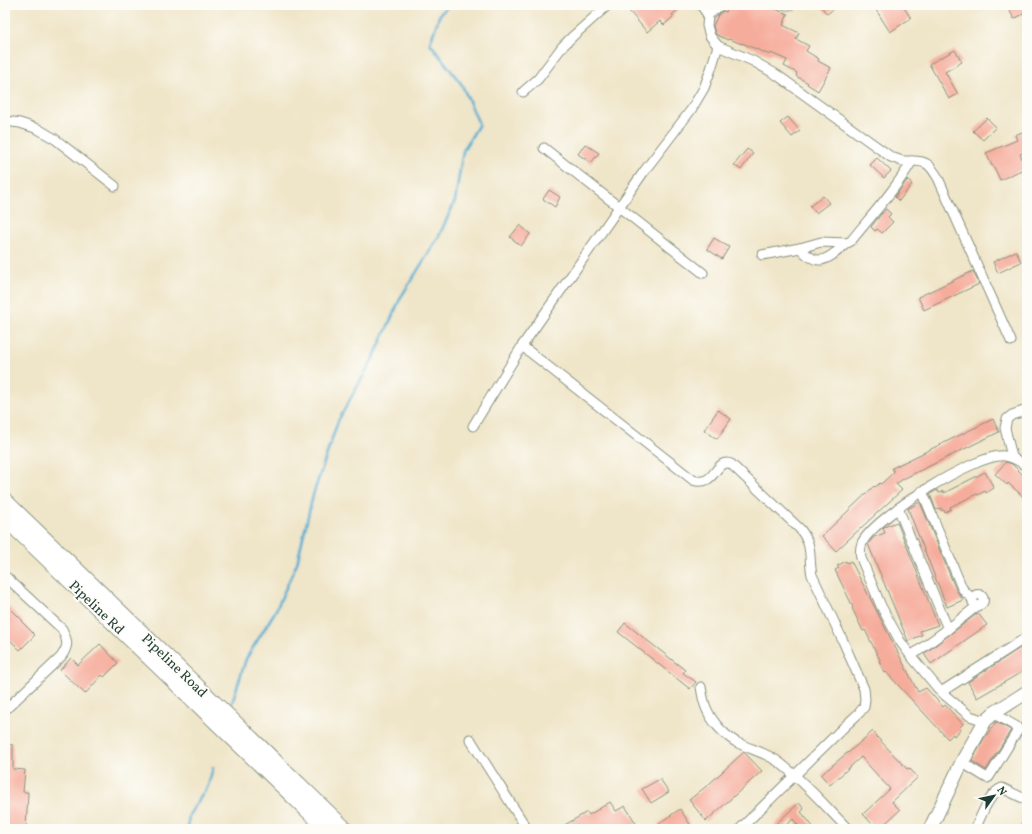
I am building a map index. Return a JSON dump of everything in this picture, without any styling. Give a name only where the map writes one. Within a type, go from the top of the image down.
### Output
[{"type":"main road","name":"Pipeline Road","points":[[5,501],[345,829]]},
{"type":"main road","name":"Pipeline Rd","points":[[5,518],[327,829]]},
{"type":"street","points":[[523,92],[538,79],[562,47],[608,5]]},
{"type":"street","points":[[701,5],[708,15],[707,26],[710,36],[718,46],[777,75],[891,157],[902,161],[921,161],[927,163],[938,178],[1011,341]]},
{"type":"street","points":[[708,15],[721,5]]},
{"type":"street","points":[[786,5],[792,5]]},
{"type":"street","points":[[473,426],[522,346],[645,170],[691,110],[704,88],[718,46]]},
{"type":"street","points":[[5,121],[20,123],[38,129],[55,139],[115,186]]},
{"type":"street","points":[[544,148],[703,272]]},
{"type":"street","points":[[800,248],[804,253],[812,258],[824,260],[851,241],[899,181],[912,161]]},
{"type":"street","points":[[762,255],[800,248],[821,242],[847,244]]},
{"type":"street","points":[[522,346],[694,480],[699,482],[704,481],[710,478],[724,463],[731,464],[805,535],[811,553],[810,567],[812,575],[864,689],[864,707],[859,714],[740,829]]},
{"type":"street","points":[[1012,457],[1005,428],[1007,419],[1012,415],[1027,410]]},
{"type":"street","points":[[991,716],[965,763],[987,778],[991,775],[1018,730],[1017,727],[991,716],[970,716],[941,692],[900,641],[881,606],[861,558],[860,550],[862,542],[871,531],[898,508],[922,491],[958,472],[988,458],[1005,455],[1015,458],[1027,466]]},
{"type":"street","points":[[911,656],[948,629],[975,602],[962,588],[922,491]]},
{"type":"street","points":[[898,508],[948,629]]},
{"type":"street","points":[[5,576],[62,629],[66,638],[66,649],[61,657],[5,710]]},
{"type":"street","points":[[941,692],[1027,637]]},
{"type":"street","points":[[701,687],[705,705],[713,720],[726,734],[737,742],[766,754],[778,762],[795,776],[848,829]]},
{"type":"street","points":[[930,829],[962,762],[991,716],[1027,692]]},
{"type":"street","points":[[470,739],[527,829]]},
{"type":"street","points":[[975,829],[987,804],[997,790],[1002,788],[1027,800]]},
{"type":"street","points":[[1024,829],[1027,824]]},
{"type":"building","points":[[624,5],[684,5],[672,15],[674,16],[664,25],[660,21],[647,32]]},
{"type":"building","points":[[728,5],[765,5],[788,14],[783,25],[799,33],[796,39],[809,46],[806,51],[819,59],[818,61],[831,68],[818,91],[796,76],[797,73],[784,66],[787,60],[771,53],[770,55],[742,43],[728,40],[717,35],[713,26],[718,15],[723,11],[726,12]]},
{"type":"building","points":[[820,5],[839,5],[827,14]]},
{"type":"building","points":[[873,5],[902,5],[911,18],[890,32]]},
{"type":"building","points":[[1013,5],[1027,5],[1027,12],[1014,19],[1008,7]]},
{"type":"building","points":[[955,50],[962,62],[945,72],[958,94],[949,99],[929,64]]},
{"type":"building","points":[[788,117],[800,131],[792,137],[780,123]]},
{"type":"building","points":[[987,118],[996,127],[983,140],[973,131]]},
{"type":"building","points":[[1027,130],[1027,151],[1020,154],[1026,168],[1000,180],[986,153],[1017,140],[1015,135]]},
{"type":"building","points":[[585,144],[599,153],[591,163],[578,154]]},
{"type":"building","points":[[747,149],[753,153],[741,170],[734,165]]},
{"type":"building","points":[[877,158],[891,171],[884,178],[870,165]]},
{"type":"building","points":[[907,180],[912,184],[899,201],[895,197]]},
{"type":"building","points":[[549,190],[560,197],[555,207],[543,199]]},
{"type":"building","points":[[823,196],[829,203],[816,213],[810,206]]},
{"type":"building","points":[[886,209],[891,214],[888,217],[893,222],[882,233],[877,229],[875,231],[871,227]]},
{"type":"building","points":[[520,225],[530,234],[521,246],[510,237]]},
{"type":"building","points":[[714,238],[729,247],[722,259],[707,249]]},
{"type":"building","points":[[1016,251],[1021,262],[998,273],[993,262]]},
{"type":"building","points":[[973,271],[979,284],[924,310],[918,297]]},
{"type":"building","points":[[718,410],[731,419],[717,439],[704,430]]},
{"type":"building","points":[[993,419],[999,432],[903,479],[896,484],[902,490],[836,551],[822,536],[874,486],[875,487],[880,483],[881,484],[894,472],[892,468]]},
{"type":"building","points":[[1006,462],[1012,464],[1027,479],[1027,500],[1008,483],[1007,485],[995,474]]},
{"type":"building","points":[[985,472],[994,488],[986,493],[985,491],[978,495],[977,494],[950,507],[951,509],[945,512],[944,510],[942,511],[941,508],[936,510],[930,494],[937,490],[939,493],[944,491],[944,493]]},
{"type":"building","points":[[920,502],[956,590],[963,600],[947,607],[908,509]]},
{"type":"building","points":[[897,522],[938,625],[920,631],[922,635],[908,641],[868,544],[874,537],[885,533],[884,527]]},
{"type":"building","points":[[846,561],[847,563],[851,561],[918,692],[926,688],[943,707],[945,705],[963,724],[959,728],[961,730],[954,736],[953,734],[948,739],[886,672],[885,673],[865,630],[863,631],[835,570],[839,568],[837,566]]},
{"type":"building","points":[[9,607],[35,635],[20,650],[5,635],[5,612]]},
{"type":"building","points":[[978,613],[987,625],[931,664],[924,654]]},
{"type":"building","points":[[625,623],[685,670],[683,673],[696,682],[690,689],[618,632]]},
{"type":"building","points":[[100,644],[118,663],[104,677],[102,675],[85,694],[60,670],[71,658],[78,665]]},
{"type":"building","points":[[1027,645],[1027,669],[977,698],[968,682]]},
{"type":"building","points":[[996,722],[1011,730],[986,770],[972,761],[986,735]]},
{"type":"building","points":[[873,731],[907,769],[909,768],[918,777],[892,802],[900,810],[879,829],[867,829],[872,824],[863,814],[890,789],[861,757],[830,785],[821,775]]},
{"type":"building","points":[[5,744],[13,745],[13,769],[25,770],[23,792],[28,792],[26,829],[5,829]]},
{"type":"building","points":[[744,752],[762,771],[706,821],[689,800]]},
{"type":"building","points":[[660,779],[669,792],[651,803],[642,789]]},
{"type":"building","points":[[610,802],[616,811],[625,806],[637,825],[631,829],[558,829],[587,812],[589,815]]},
{"type":"building","points":[[799,803],[804,809],[801,812],[815,829],[801,829],[793,819],[782,829],[770,829]]},
{"type":"building","points":[[680,809],[693,829],[661,829],[658,824]]},
{"type":"waterway","points":[[231,706],[246,659],[276,610],[297,563],[313,495],[338,421],[374,357],[401,297],[439,236],[455,201],[463,151],[479,124],[462,85],[430,43],[440,14],[449,5]]},
{"type":"waterway","points":[[187,829],[189,815],[208,786],[213,768]]}]
